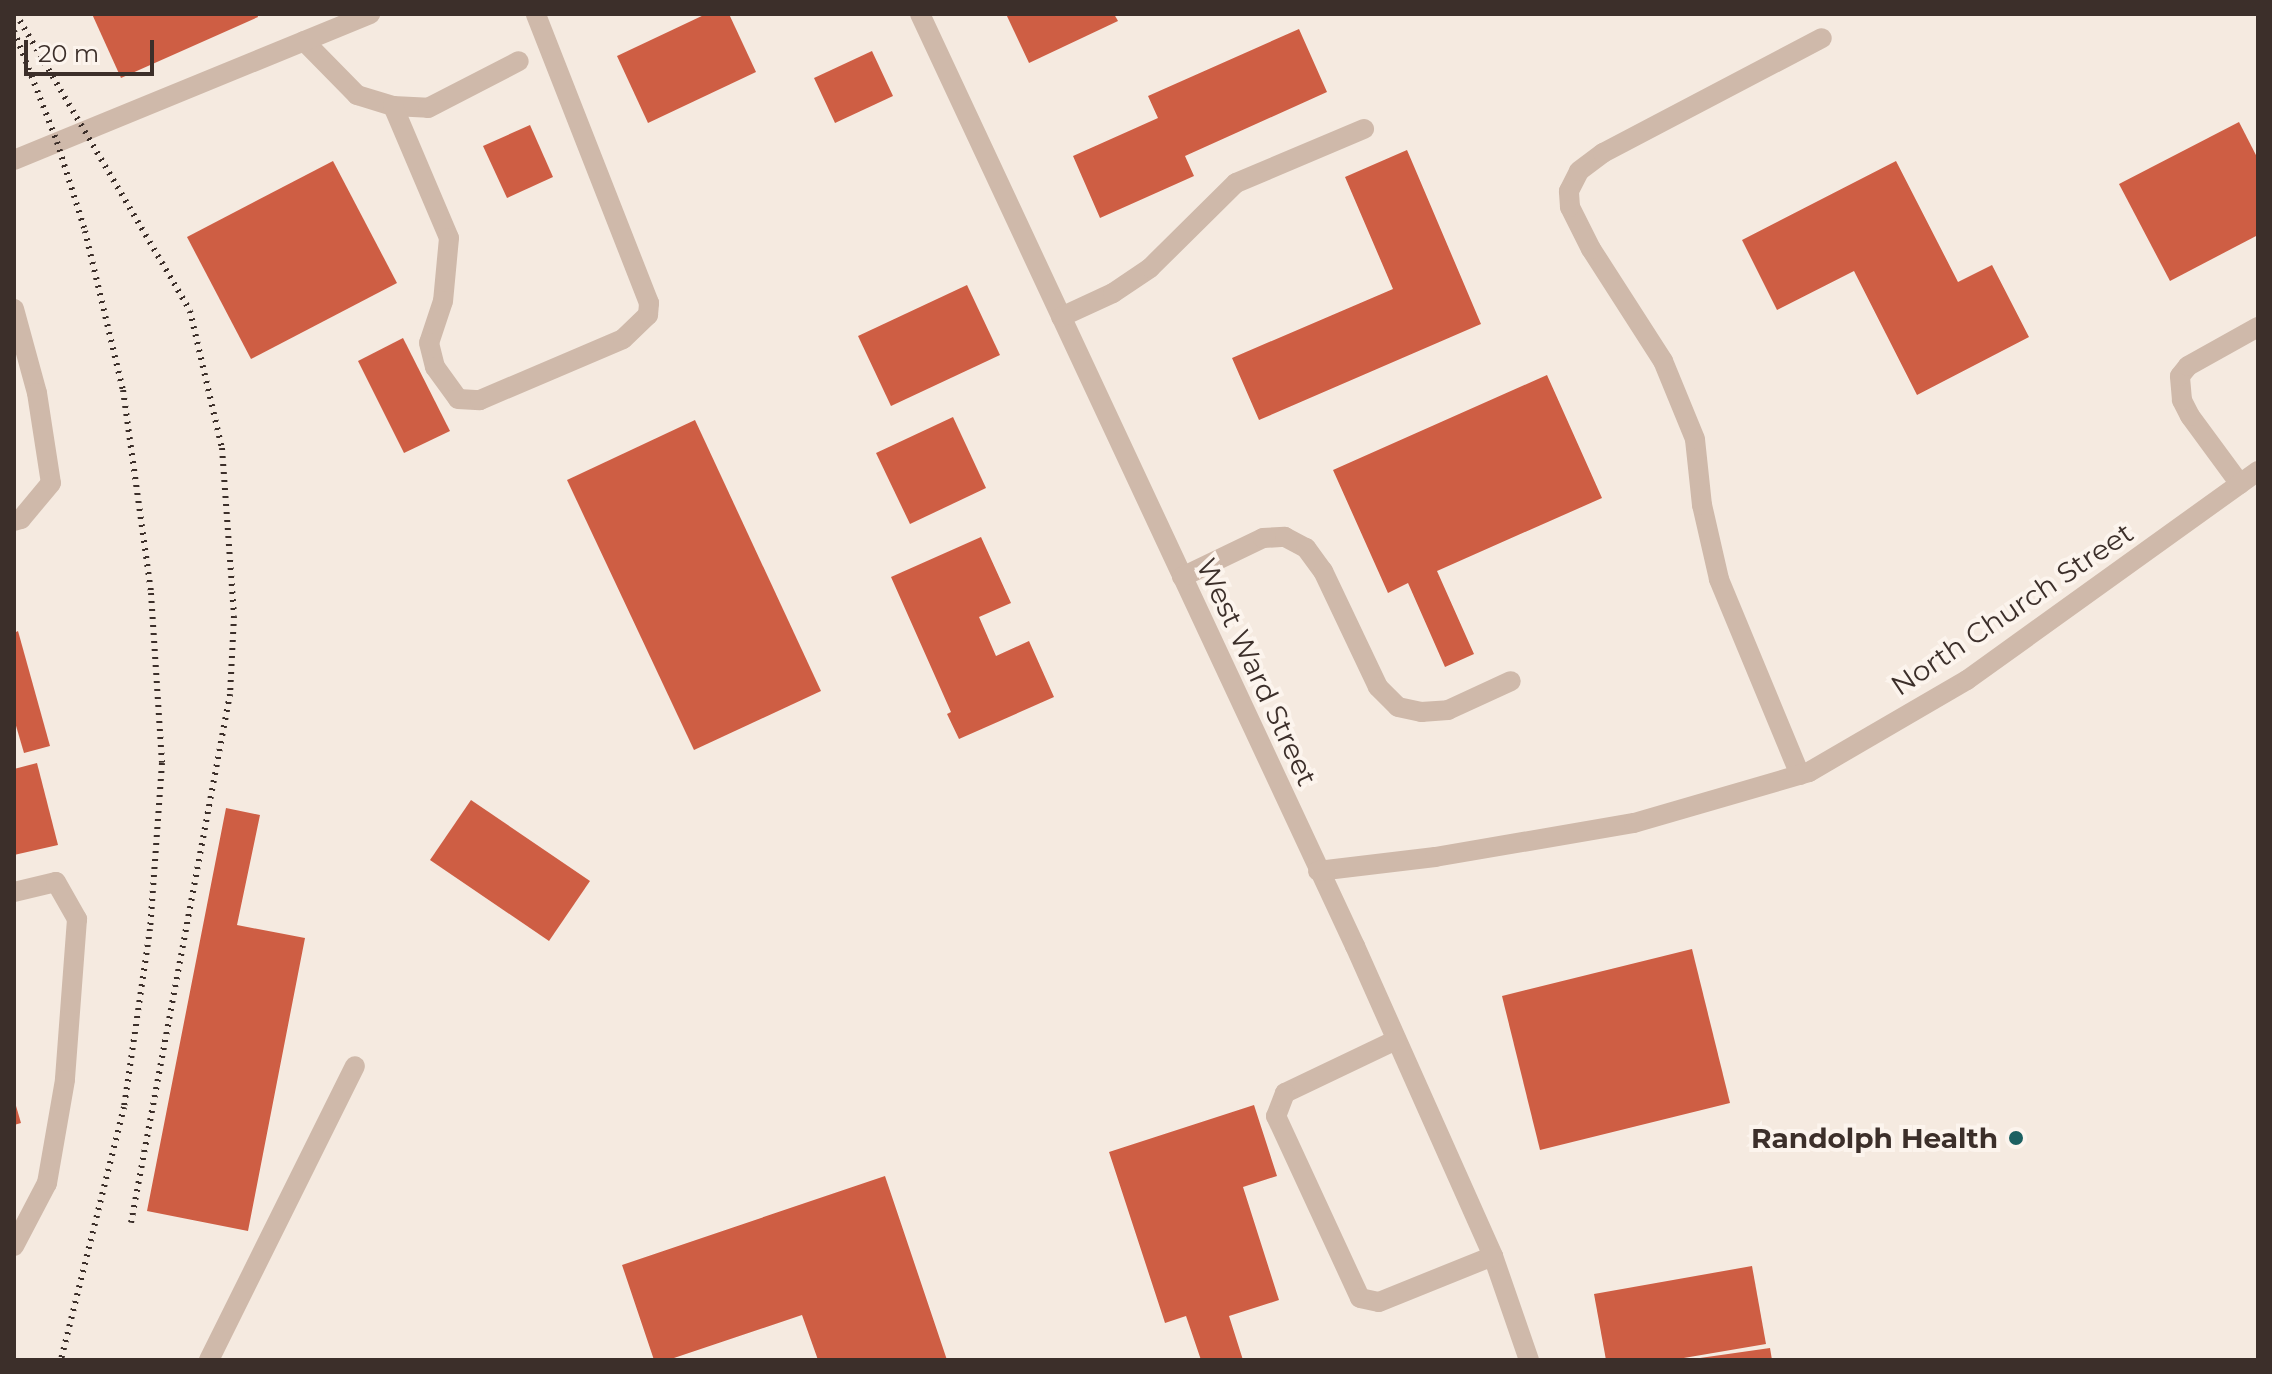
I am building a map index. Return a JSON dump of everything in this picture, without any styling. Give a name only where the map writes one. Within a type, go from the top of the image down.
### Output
[{"type":"street","points":[[14,160],[370,14]]},
{"type":"street","points":[[393,106],[449,238],[443,301],[429,343],[435,367],[458,399],[480,400],[623,339],[648,315],[649,303],[536,14]]},
{"type":"street","name":"West Ward Street","points":[[920,14],[1396,1040],[1493,1256],[1529,1360]]},
{"type":"street","points":[[1800,775],[1719,579],[1702,505],[1695,439],[1663,361],[1591,249],[1570,207],[1569,191],[1579,171],[1603,153],[1822,38]]},
{"type":"street","points":[[304,41],[357,95],[393,106],[428,108],[519,61]]},
{"type":"street","points":[[1061,317],[1113,293],[1150,268],[1236,183],[1364,129]]},
{"type":"street","points":[[14,309],[37,393],[51,483],[21,519],[14,521]]},
{"type":"street","points":[[2240,484],[2190,416],[2182,400],[2180,376],[2188,366],[2258,327]]},
{"type":"street","name":"North Church Street","points":[[1318,871],[1435,857],[1634,823],[1800,775],[1967,680],[2258,471]]},
{"type":"street","points":[[1182,577],[1263,538],[1285,537],[1306,548],[1323,571],[1378,687],[1398,707],[1421,712],[1448,710],[1511,681]]},
{"type":"street","points":[[14,892],[56,882],[77,919],[65,1080],[47,1183],[14,1246]]},
{"type":"street","points":[[1396,1040],[1285,1093],[1276,1116],[1360,1298],[1379,1302],[1493,1256]]},
{"type":"street","points":[[209,1360],[355,1066]]},
{"type":"building","points":[[92,14],[257,14],[258,17],[121,78]]},
{"type":"building","points":[[706,14],[729,14],[756,72],[648,123],[617,56]]},
{"type":"building","points":[[1006,14],[1114,14],[1118,21],[1029,63]]},
{"type":"building","points":[[1299,29],[1327,92],[1185,156],[1194,176],[1100,218],[1073,156],[1158,118],[1148,96]]},
{"type":"building","points":[[872,51],[893,96],[835,123],[814,78]]},
{"type":"building","points":[[2239,122],[2258,159],[2258,235],[2170,281],[2119,184]]},
{"type":"building","points":[[530,125],[553,177],[507,198],[483,146]]},
{"type":"building","points":[[1407,150],[1481,324],[1259,420],[1232,358],[1393,289],[1345,177]]},
{"type":"building","points":[[333,161],[397,283],[251,359],[187,237]]},
{"type":"building","points":[[1896,161],[1958,282],[1992,265],[2029,337],[1917,395],[1854,271],[1777,310],[1742,240]]},
{"type":"building","points":[[967,285],[1000,355],[891,406],[858,336]]},
{"type":"building","points":[[403,338],[450,431],[404,453],[358,361]]},
{"type":"building","points":[[1547,375],[1602,498],[1437,571],[1474,654],[1445,667],[1408,583],[1388,593],[1333,470]]},
{"type":"building","points":[[953,417],[986,488],[910,524],[876,453]]},
{"type":"building","points":[[695,420],[821,691],[694,750],[567,480]]},
{"type":"building","points":[[981,537],[1011,603],[979,617],[996,656],[1029,641],[1054,697],[959,739],[947,714],[951,712],[891,577]]},
{"type":"building","points":[[18,631],[50,746],[24,753],[14,719],[14,633]]},
{"type":"building","points":[[37,763],[58,845],[14,855],[14,769]]},
{"type":"building","points":[[471,800],[590,881],[549,941],[430,860]]},
{"type":"building","points":[[226,808],[260,815],[237,925],[305,938],[248,1231],[147,1211]]},
{"type":"building","points":[[1692,949],[1730,1103],[1540,1150],[1502,996]]},
{"type":"building","points":[[14,1099],[21,1123],[14,1125]]},
{"type":"building","points":[[1254,1105],[1277,1176],[1243,1187],[1279,1300],[1229,1316],[1243,1360],[1201,1360],[1186,1316],[1165,1323],[1109,1152]]},
{"type":"building","points":[[885,1176],[947,1360],[818,1360],[802,1315],[668,1360],[654,1360],[622,1265]]},
{"type":"building","points":[[1752,1266],[1766,1344],[1672,1360],[1606,1360],[1594,1294]]},
{"type":"building","points":[[1770,1348],[1772,1360],[1700,1360],[1700,1358]]},
{"type":"railway","points":[[16,14],[190,311],[222,448],[234,616],[230,694],[131,1223]]},
{"type":"railway","points":[[14,31],[57,142],[85,231],[123,390],[151,593],[162,763],[150,929],[124,1107],[61,1360]]},
{"type":"place","name":"Randolph Health","points":[[2016,1138]]}]
